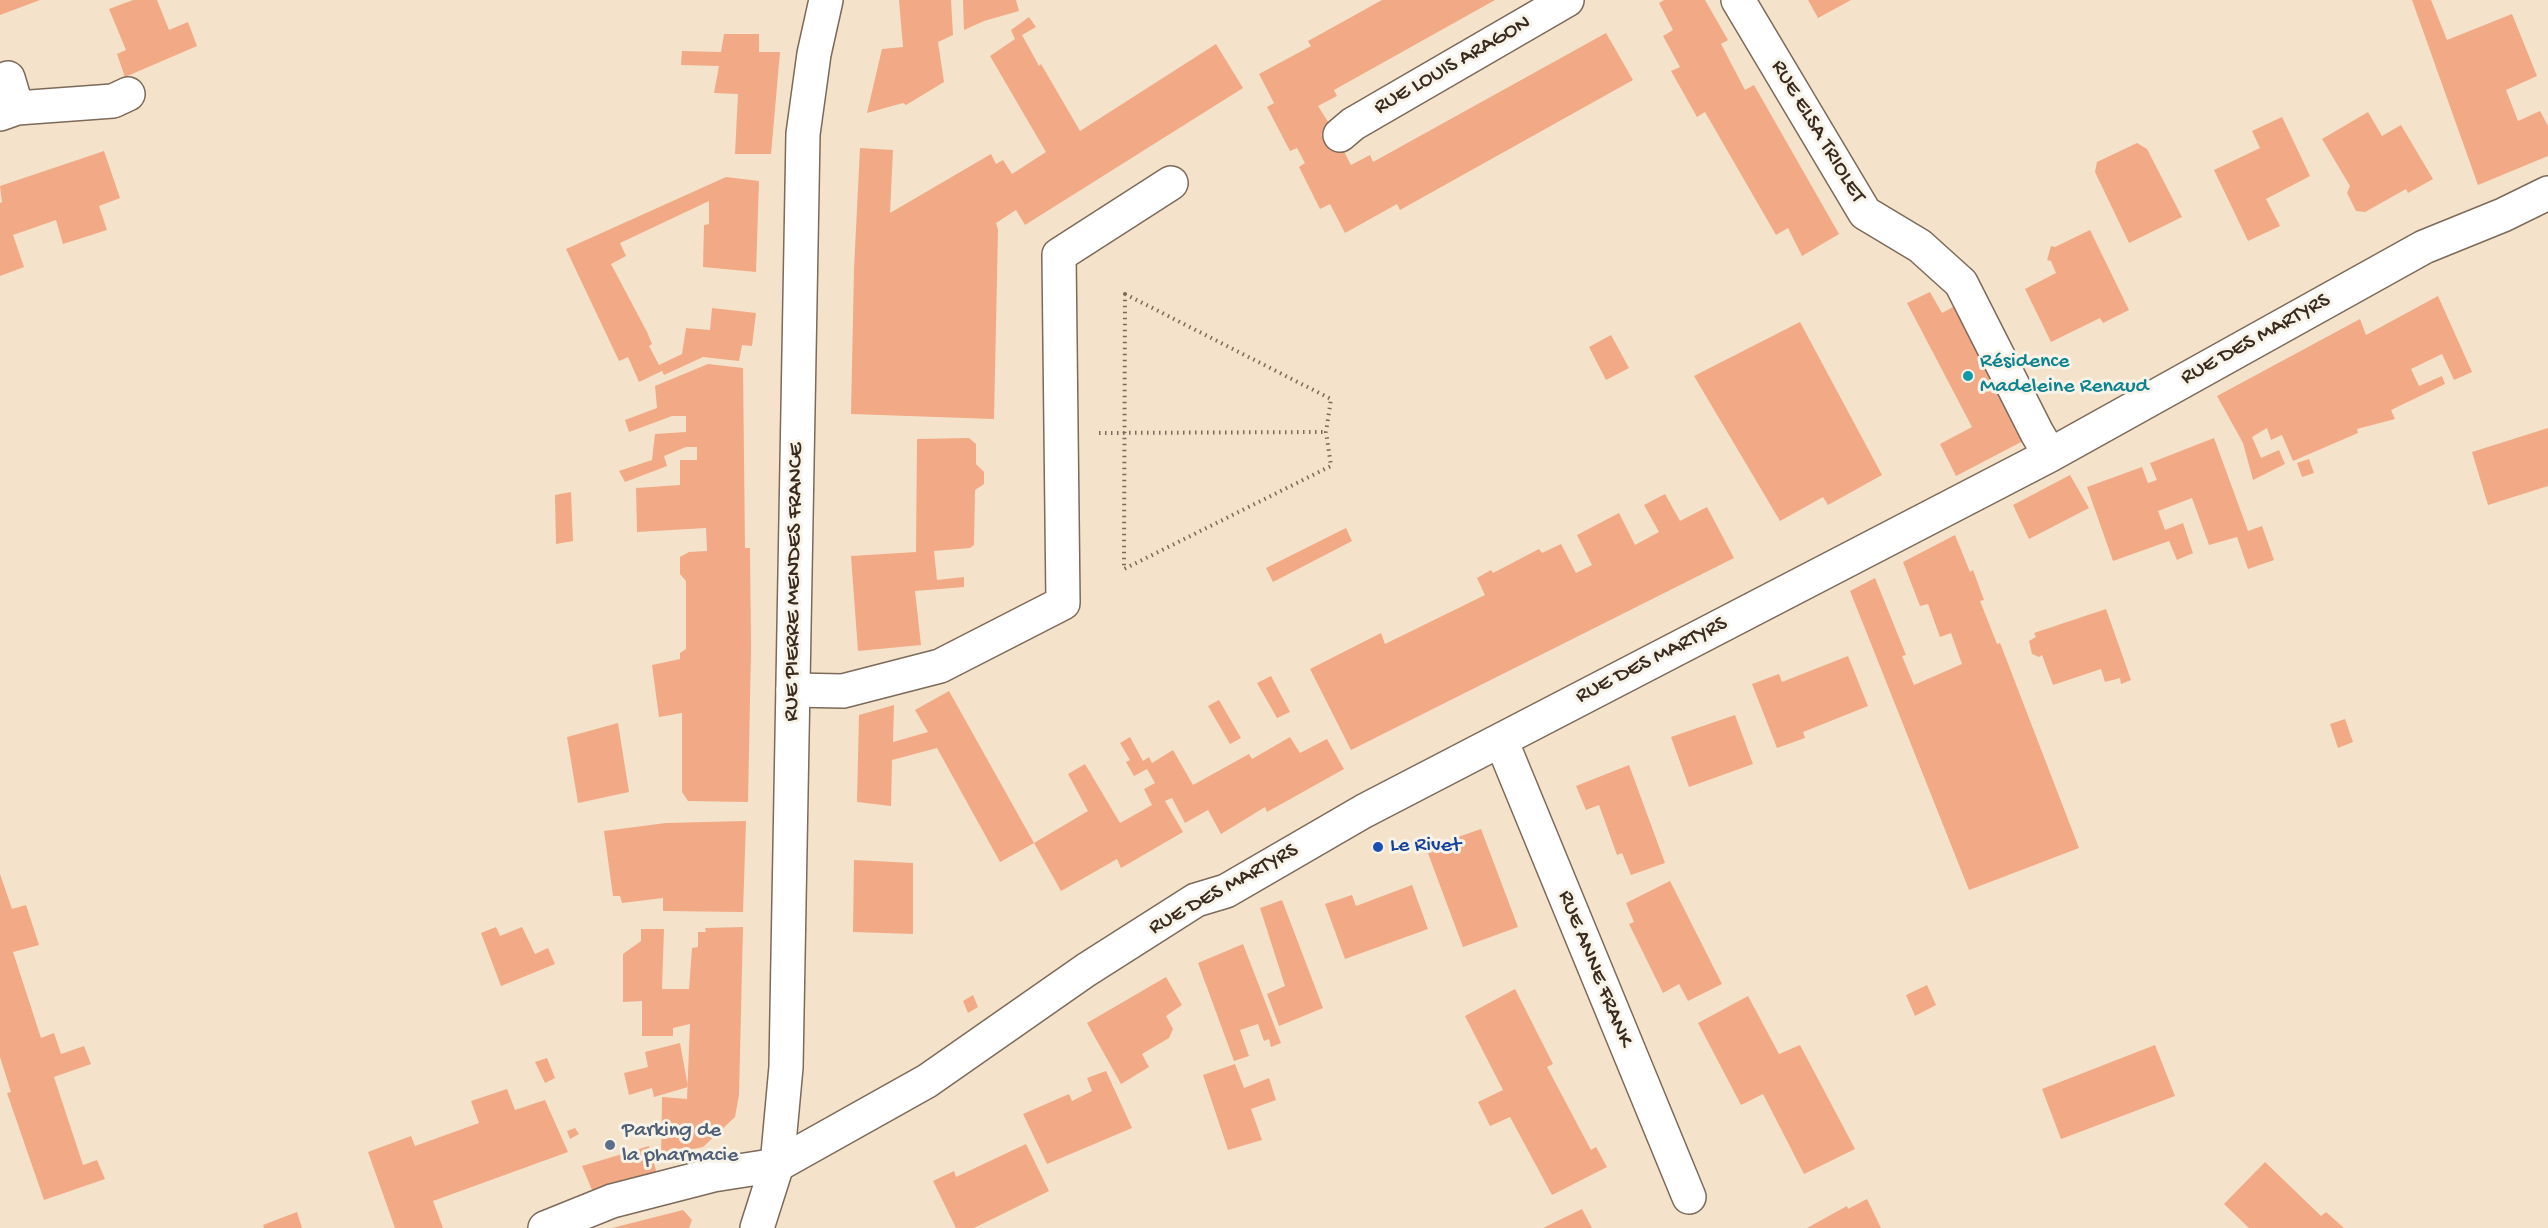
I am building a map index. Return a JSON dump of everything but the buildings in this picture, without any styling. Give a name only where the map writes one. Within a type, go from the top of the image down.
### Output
[{"type":"street","name":"RUE PIERRE MENDES FRANCE","points":[[757,1228],[777,1165],[787,1045],[803,134],[814,54],[826,0]]},
{"type":"street","name":"RUE LOUIS ARAGON","points":[[1340,135],[1353,124],[1568,0]]},
{"type":"street","name":"RUE ELSA TRIOLET","points":[[1738,0],[1865,213],[1920,246],[1961,283],[2037,433],[2050,454]]},
{"type":"street","points":[[8,100],[113,101],[128,94]]},
{"type":"street","points":[[793,690],[843,691],[940,666],[1063,603],[1059,255],[1171,183]]},
{"type":"street","name":"RUE DES MARTYRS","points":[[777,1165],[927,1081],[1086,970],[1196,900],[1226,891],[1364,811],[2050,454],[2424,247],[2503,215],[2548,193]]},
{"type":"street","name":"RUE ANNE FRANK","points":[[1501,740],[1689,1197]]},
{"type":"street","points":[[545,1228],[612,1202],[713,1175],[777,1165]]},
{"type":"path","points":[[1125,294],[1331,399],[1326,432],[1331,466],[1124,569],[1124,433],[1125,294]]},
{"type":"path","points":[[1061,434],[1326,432]]},
{"type":"place","name":"Résidence Madeleine Renaud","points":[[1968,376]]},
{"type":"place","name":"Le Rivet","points":[[1378,847]]},
{"type":"place","name":"Parking de la pharmacie","points":[[610,1145]]}]
